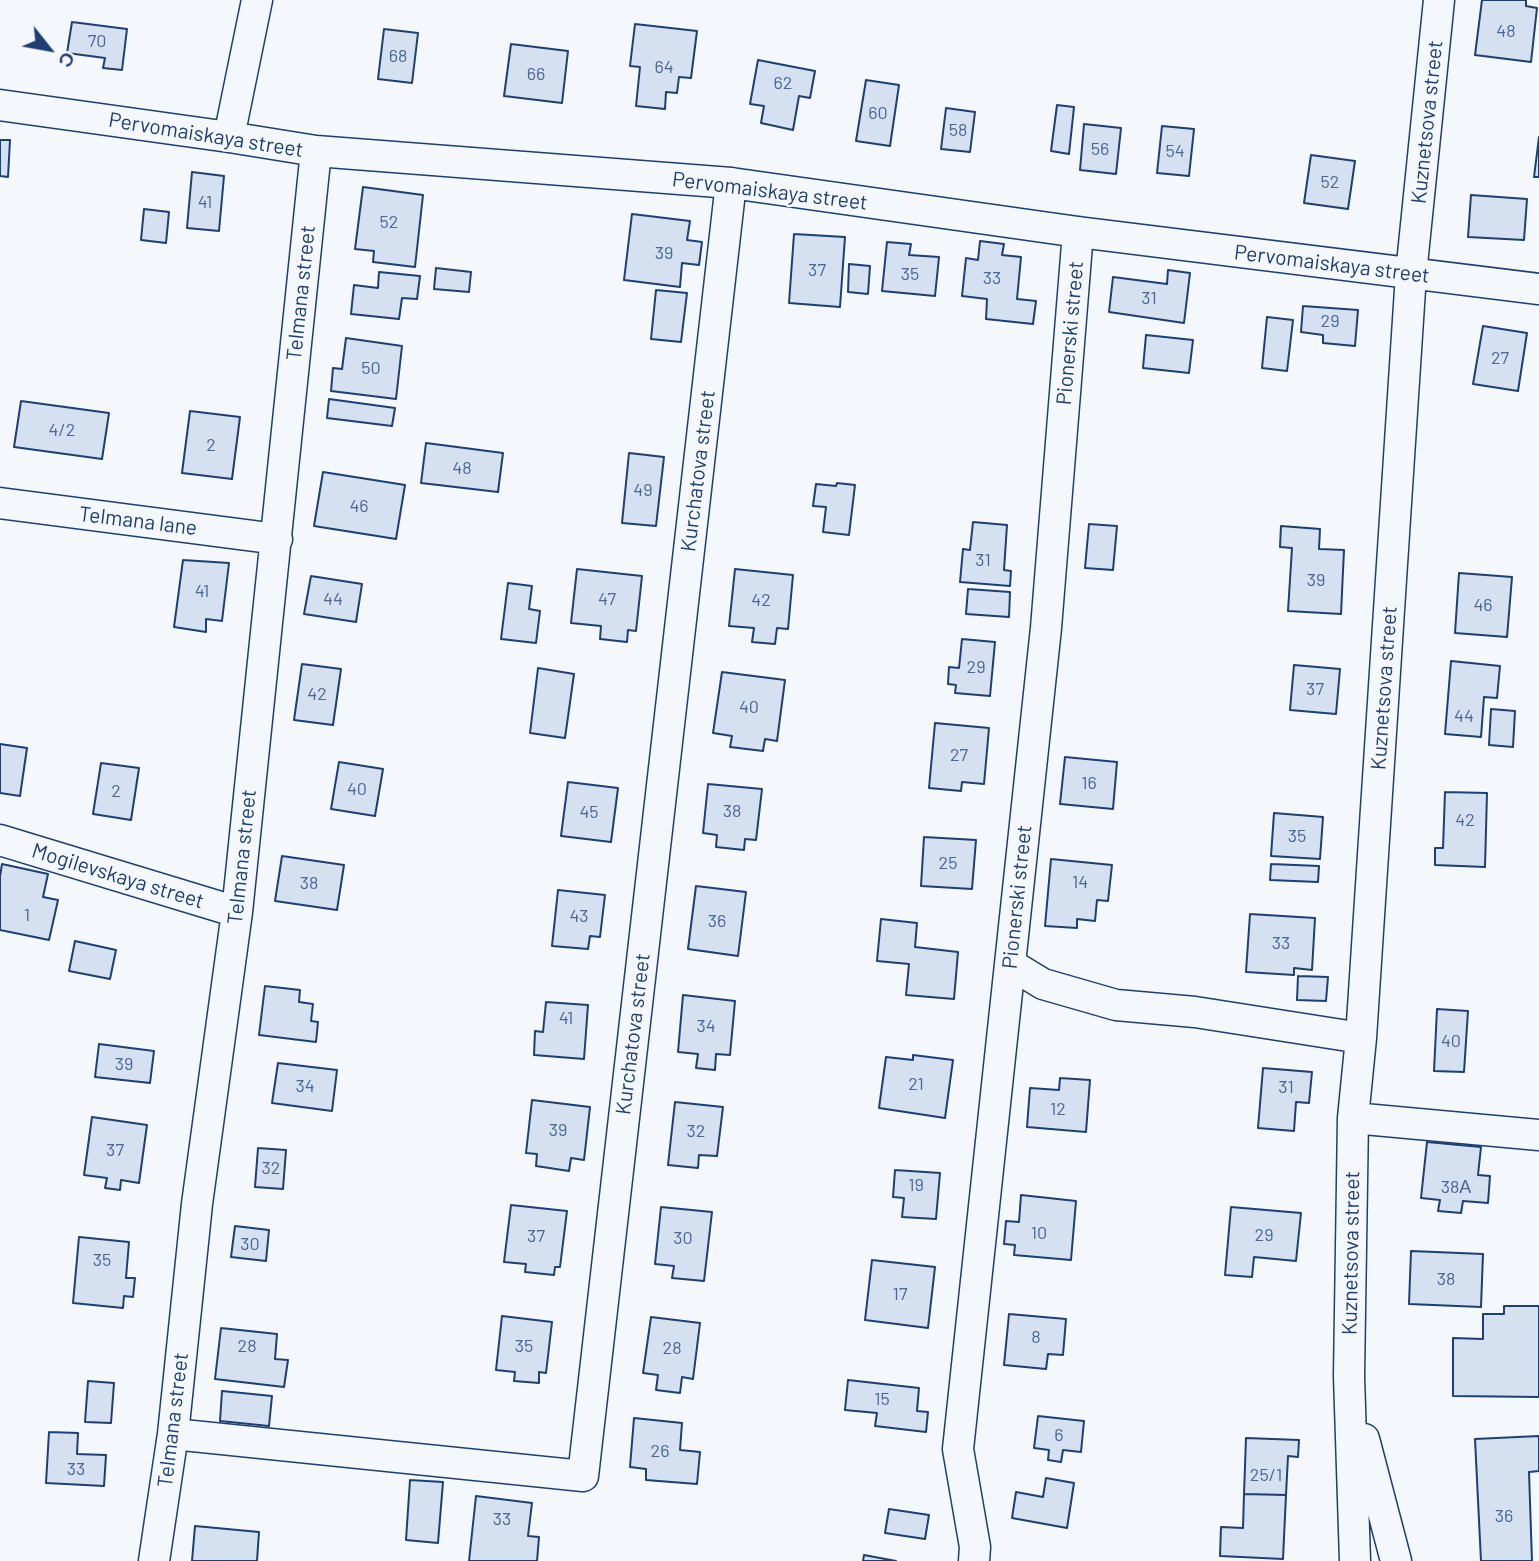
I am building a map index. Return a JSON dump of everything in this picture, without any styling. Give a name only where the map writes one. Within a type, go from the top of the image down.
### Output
[{"type":"street","points":[[229,137],[257,0]]},
{"type":"street","name":"Kuznetsova street","points":[[1355,1561],[1349,1376],[1353,1118],[1362,1038],[1411,274],[1439,0]]},
{"type":"street","name":"Pervomaiskaya street","points":[[0,104],[316,151],[731,183],[1078,232],[1539,289]]},
{"type":"street","name":"Telmana street","points":[[154,1561],[173,1434],[197,1205],[237,912],[316,151]]},
{"type":"street","name":"Kurchatova street","points":[[173,1434],[583,1476],[731,183]]},
{"type":"street","name":"Pionerski street","points":[[974,1561],[975,1546],[958,1449],[1046,628],[1078,232]]},
{"type":"street","name":"Telmana lane","points":[[0,503],[277,539]]},
{"type":"street","name":"Mogilevskaya street","points":[[0,840],[237,912]]},
{"type":"street","points":[[1010,964],[1043,984],[1116,1005],[1195,1012],[1362,1038]]},
{"type":"street","points":[[1353,1118],[1539,1135]]},
{"type":"street","name":"Kuznetsova street","points":[[1349,1376],[1396,1561]]},
{"type":"building","points":[[1482,0],[1526,0],[1526,6],[1537,8],[1531,62],[1475,55]]},
{"type":"building","points":[[72,22],[127,29],[122,70],[103,68],[105,58],[67,53]]},
{"type":"building","points":[[635,24],[697,31],[691,78],[679,77],[677,93],[666,92],[665,109],[636,106],[640,67],[630,66]]},
{"type":"building","points":[[384,29],[418,33],[412,83],[378,79]]},
{"type":"building","points":[[511,44],[568,51],[562,103],[504,96]]},
{"type":"building","points":[[758,60],[815,71],[810,98],[799,96],[793,130],[761,123],[764,106],[750,104]]},
{"type":"building","points":[[866,80],[899,85],[890,146],[856,141]]},
{"type":"building","points":[[1057,105],[1074,107],[1069,154],[1051,151]]},
{"type":"building","points":[[946,108],[975,112],[970,152],[941,149]]},
{"type":"building","points":[[1084,124],[1121,128],[1116,174],[1080,170]]},
{"type":"building","points":[[1162,126],[1194,129],[1189,176],[1157,173]]},
{"type":"building","points":[[1539,137],[1539,177],[1534,177]]},
{"type":"building","points":[[0,140],[10,140],[8,177],[0,176]]},
{"type":"building","points":[[1311,155],[1355,161],[1348,209],[1304,203]]},
{"type":"building","points":[[192,172],[224,176],[219,231],[187,228]]},
{"type":"building","points":[[363,187],[423,195],[415,267],[373,262],[374,251],[355,249]]},
{"type":"building","points":[[1471,195],[1527,199],[1524,240],[1468,237]]},
{"type":"building","points":[[144,209],[169,212],[166,243],[141,240]]},
{"type":"building","points":[[632,214],[690,221],[687,240],[702,242],[699,265],[682,263],[680,287],[624,280]]},
{"type":"building","points":[[794,234],[845,237],[840,307],[789,303]]},
{"type":"building","points":[[980,241],[1004,244],[1002,255],[1021,257],[1017,299],[1036,301],[1033,324],[986,319],[987,299],[962,296],[966,258],[978,260]]},
{"type":"building","points":[[887,242],[911,244],[909,255],[939,257],[935,296],[882,291]]},
{"type":"building","points":[[849,264],[870,266],[868,294],[848,292]]},
{"type":"building","points":[[436,268],[471,272],[469,292],[434,289]]},
{"type":"building","points":[[1168,270],[1190,273],[1184,323],[1109,312],[1113,277],[1167,284]]},
{"type":"building","points":[[379,272],[420,276],[417,299],[402,298],[399,319],[351,314],[354,285],[378,288]]},
{"type":"building","points":[[656,290],[687,293],[681,342],[651,339]]},
{"type":"building","points":[[1303,306],[1358,310],[1355,346],[1323,343],[1323,335],[1301,332]]},
{"type":"building","points":[[1267,317],[1293,320],[1287,371],[1262,368]]},
{"type":"building","points":[[1483,326],[1527,333],[1518,391],[1473,384]]},
{"type":"building","points":[[1146,335],[1193,340],[1189,373],[1143,368]]},
{"type":"building","points":[[346,338],[402,346],[396,399],[331,391],[333,368],[342,369]]},
{"type":"building","points":[[329,399],[395,408],[392,426],[327,418]]},
{"type":"building","points":[[21,401],[109,413],[102,459],[14,447]]},
{"type":"building","points":[[190,411],[240,417],[232,479],[182,473]]},
{"type":"building","points":[[426,443],[503,453],[498,492],[421,483]]},
{"type":"building","points":[[629,453],[664,457],[656,526],[622,523]]},
{"type":"building","points":[[323,472],[405,485],[396,539],[314,526]]},
{"type":"building","points":[[837,483],[855,485],[849,535],[823,532],[826,507],[813,506],[816,484],[836,486]]},
{"type":"building","points":[[973,522],[1007,525],[1004,570],[1011,571],[1010,586],[960,582],[963,549],[970,550]]},
{"type":"building","points":[[1089,524],[1117,526],[1113,570],[1085,568]]},
{"type":"building","points":[[1281,526],[1320,529],[1319,549],[1344,550],[1341,614],[1288,611],[1292,548],[1280,547]]},
{"type":"building","points":[[183,560],[229,563],[222,621],[206,619],[206,632],[174,627]]},
{"type":"building","points":[[577,569],[642,576],[636,631],[628,630],[627,642],[600,639],[601,626],[571,623]]},
{"type":"building","points":[[735,569],[793,575],[788,629],[777,628],[775,644],[752,642],[754,628],[729,626]]},
{"type":"building","points":[[1459,573],[1512,577],[1507,637],[1455,633]]},
{"type":"building","points":[[311,576],[362,584],[356,622],[304,614]]},
{"type":"building","points":[[508,583],[532,586],[529,609],[540,611],[536,643],[501,639]]},
{"type":"building","points":[[968,589],[1010,592],[1009,617],[966,614]]},
{"type":"building","points":[[962,639],[995,642],[990,696],[955,693],[956,685],[948,684],[949,667],[959,668]]},
{"type":"building","points":[[1451,661],[1500,666],[1497,698],[1484,697],[1481,737],[1445,734]]},
{"type":"building","points":[[302,664],[341,669],[333,725],[294,720]]},
{"type":"building","points":[[1294,665],[1340,669],[1336,714],[1290,710]]},
{"type":"building","points":[[538,668],[574,674],[565,738],[530,733]]},
{"type":"building","points":[[722,672],[785,680],[777,741],[765,739],[763,751],[730,747],[732,736],[713,733]]},
{"type":"building","points":[[1491,709],[1515,711],[1513,747],[1489,745]]},
{"type":"building","points":[[935,723],[989,728],[984,784],[962,782],[961,791],[929,788]]},
{"type":"building","points":[[0,744],[27,748],[20,796],[0,793]]},
{"type":"building","points":[[1065,757],[1117,762],[1113,809],[1060,804]]},
{"type":"building","points":[[339,762],[383,769],[375,816],[331,809]]},
{"type":"building","points":[[101,763],[139,768],[131,820],[93,814]]},
{"type":"building","points":[[568,782],[618,788],[611,842],[561,836]]},
{"type":"building","points":[[708,784],[762,789],[756,840],[745,839],[744,850],[716,847],[717,835],[703,833]]},
{"type":"building","points":[[1445,792],[1487,793],[1485,867],[1435,865],[1435,848],[1443,848]]},
{"type":"building","points":[[1274,813],[1323,817],[1320,859],[1271,856]]},
{"type":"building","points":[[924,837],[976,840],[972,889],[921,886]]},
{"type":"building","points":[[282,856],[344,865],[337,910],[275,901]]},
{"type":"building","points":[[1051,859],[1112,865],[1108,901],[1097,900],[1095,921],[1077,919],[1077,928],[1045,926]]},
{"type":"building","points":[[2,864],[48,874],[43,897],[58,900],[49,940],[0,930]]},
{"type":"building","points":[[1271,864],[1319,866],[1318,882],[1270,880]]},
{"type":"building","points":[[696,886],[746,892],[738,956],[688,949]]},
{"type":"building","points":[[558,890],[605,895],[600,937],[590,936],[588,949],[552,946]]},
{"type":"building","points":[[1250,914],[1315,918],[1312,970],[1294,968],[1294,975],[1246,972]]},
{"type":"building","points":[[881,919],[917,923],[915,947],[958,952],[954,999],[906,995],[909,964],[877,961]]},
{"type":"building","points":[[75,941],[116,950],[110,979],[69,971]]},
{"type":"building","points":[[1298,976],[1328,977],[1326,1001],[1297,1000]]},
{"type":"building","points":[[265,986],[300,990],[299,1002],[313,1004],[311,1021],[318,1022],[316,1042],[259,1035]]},
{"type":"building","points":[[683,995],[735,1001],[730,1055],[716,1054],[715,1070],[696,1068],[698,1054],[678,1052]]},
{"type":"building","points":[[546,1002],[588,1005],[584,1059],[534,1055],[535,1031],[543,1032]]},
{"type":"building","points":[[1437,1009],[1468,1011],[1464,1072],[1434,1071]]},
{"type":"building","points":[[99,1044],[154,1051],[150,1083],[95,1077]]},
{"type":"building","points":[[913,1055],[953,1060],[945,1118],[879,1108],[886,1057],[913,1060]]},
{"type":"building","points":[[278,1063],[337,1070],[332,1111],[272,1103]]},
{"type":"building","points":[[1263,1068],[1312,1072],[1309,1103],[1296,1102],[1294,1131],[1258,1128]]},
{"type":"building","points":[[1060,1078],[1090,1080],[1086,1132],[1027,1127],[1030,1088],[1059,1090]]},
{"type":"building","points":[[532,1100],[590,1107],[584,1160],[571,1158],[569,1171],[536,1166],[537,1154],[526,1153]]},
{"type":"building","points":[[675,1102],[723,1107],[717,1156],[699,1155],[698,1168],[668,1165]]},
{"type":"building","points":[[92,1117],[147,1125],[139,1183],[121,1180],[120,1190],[105,1188],[107,1178],[84,1175]]},
{"type":"building","points":[[1427,1142],[1481,1147],[1478,1175],[1490,1176],[1488,1203],[1463,1201],[1461,1213],[1438,1211],[1440,1200],[1421,1198]]},
{"type":"building","points":[[258,1148],[286,1150],[283,1189],[255,1187]]},
{"type":"building","points":[[895,1170],[940,1173],[936,1219],[902,1217],[904,1198],[893,1197]]},
{"type":"building","points":[[1021,1195],[1076,1201],[1071,1260],[1014,1255],[1015,1245],[1004,1244],[1006,1221],[1019,1222]]},
{"type":"building","points":[[511,1205],[567,1211],[560,1267],[555,1267],[554,1275],[525,1272],[526,1264],[504,1262]]},
{"type":"building","points":[[661,1207],[712,1212],[704,1281],[672,1278],[674,1266],[655,1264]]},
{"type":"building","points":[[1231,1207],[1301,1213],[1296,1261],[1254,1257],[1252,1277],[1225,1275]]},
{"type":"building","points":[[235,1226],[269,1230],[266,1261],[231,1257]]},
{"type":"building","points":[[79,1237],[129,1242],[126,1278],[135,1278],[133,1297],[124,1296],[123,1308],[73,1303]]},
{"type":"building","points":[[1411,1251],[1483,1254],[1481,1307],[1409,1304]]},
{"type":"building","points":[[872,1260],[935,1267],[928,1328],[865,1320]]},
{"type":"building","points":[[1504,1306],[1539,1306],[1539,1397],[1453,1396],[1453,1338],[1483,1339],[1483,1314],[1504,1314]]},
{"type":"building","points":[[1009,1314],[1066,1319],[1063,1355],[1048,1354],[1046,1369],[1004,1365]]},
{"type":"building","points":[[502,1316],[552,1322],[546,1373],[539,1372],[539,1383],[514,1381],[515,1372],[496,1370]]},
{"type":"building","points":[[651,1317],[700,1323],[693,1379],[682,1377],[680,1393],[656,1390],[658,1375],[643,1373]]},
{"type":"building","points":[[221,1328],[277,1334],[275,1359],[288,1360],[284,1387],[215,1379]]},
{"type":"building","points":[[848,1380],[919,1388],[917,1411],[928,1412],[926,1432],[875,1426],[877,1413],[845,1410]]},
{"type":"building","points":[[88,1381],[114,1383],[111,1423],[85,1422]]},
{"type":"building","points":[[222,1391],[272,1396],[269,1426],[220,1421]]},
{"type":"building","points":[[1038,1416],[1084,1421],[1081,1452],[1063,1450],[1061,1462],[1048,1460],[1049,1450],[1034,1448]]},
{"type":"building","points":[[634,1418],[682,1423],[680,1450],[700,1452],[697,1484],[646,1480],[646,1469],[630,1467]]},
{"type":"building","points":[[49,1432],[78,1433],[77,1454],[106,1455],[104,1486],[46,1483]]},
{"type":"building","points":[[1539,1436],[1539,1471],[1529,1472],[1532,1561],[1481,1561],[1475,1439]]},
{"type":"building","points":[[1246,1438],[1299,1440],[1298,1457],[1288,1456],[1286,1495],[1244,1494]]},
{"type":"building","points":[[1046,1478],[1074,1483],[1067,1528],[1012,1518],[1016,1492],[1043,1497]]},
{"type":"building","points":[[410,1480],[443,1482],[438,1543],[406,1540]]},
{"type":"building","points":[[1244,1494],[1286,1495],[1283,1559],[1220,1556],[1221,1527],[1243,1528]]},
{"type":"building","points":[[476,1496],[532,1503],[528,1536],[539,1537],[537,1561],[469,1561]]},
{"type":"building","points":[[889,1509],[929,1515],[925,1539],[885,1533]]},
{"type":"building","points":[[195,1526],[259,1532],[257,1561],[192,1561]]},
{"type":"building","points":[[864,1555],[896,1561],[863,1561]]}]
